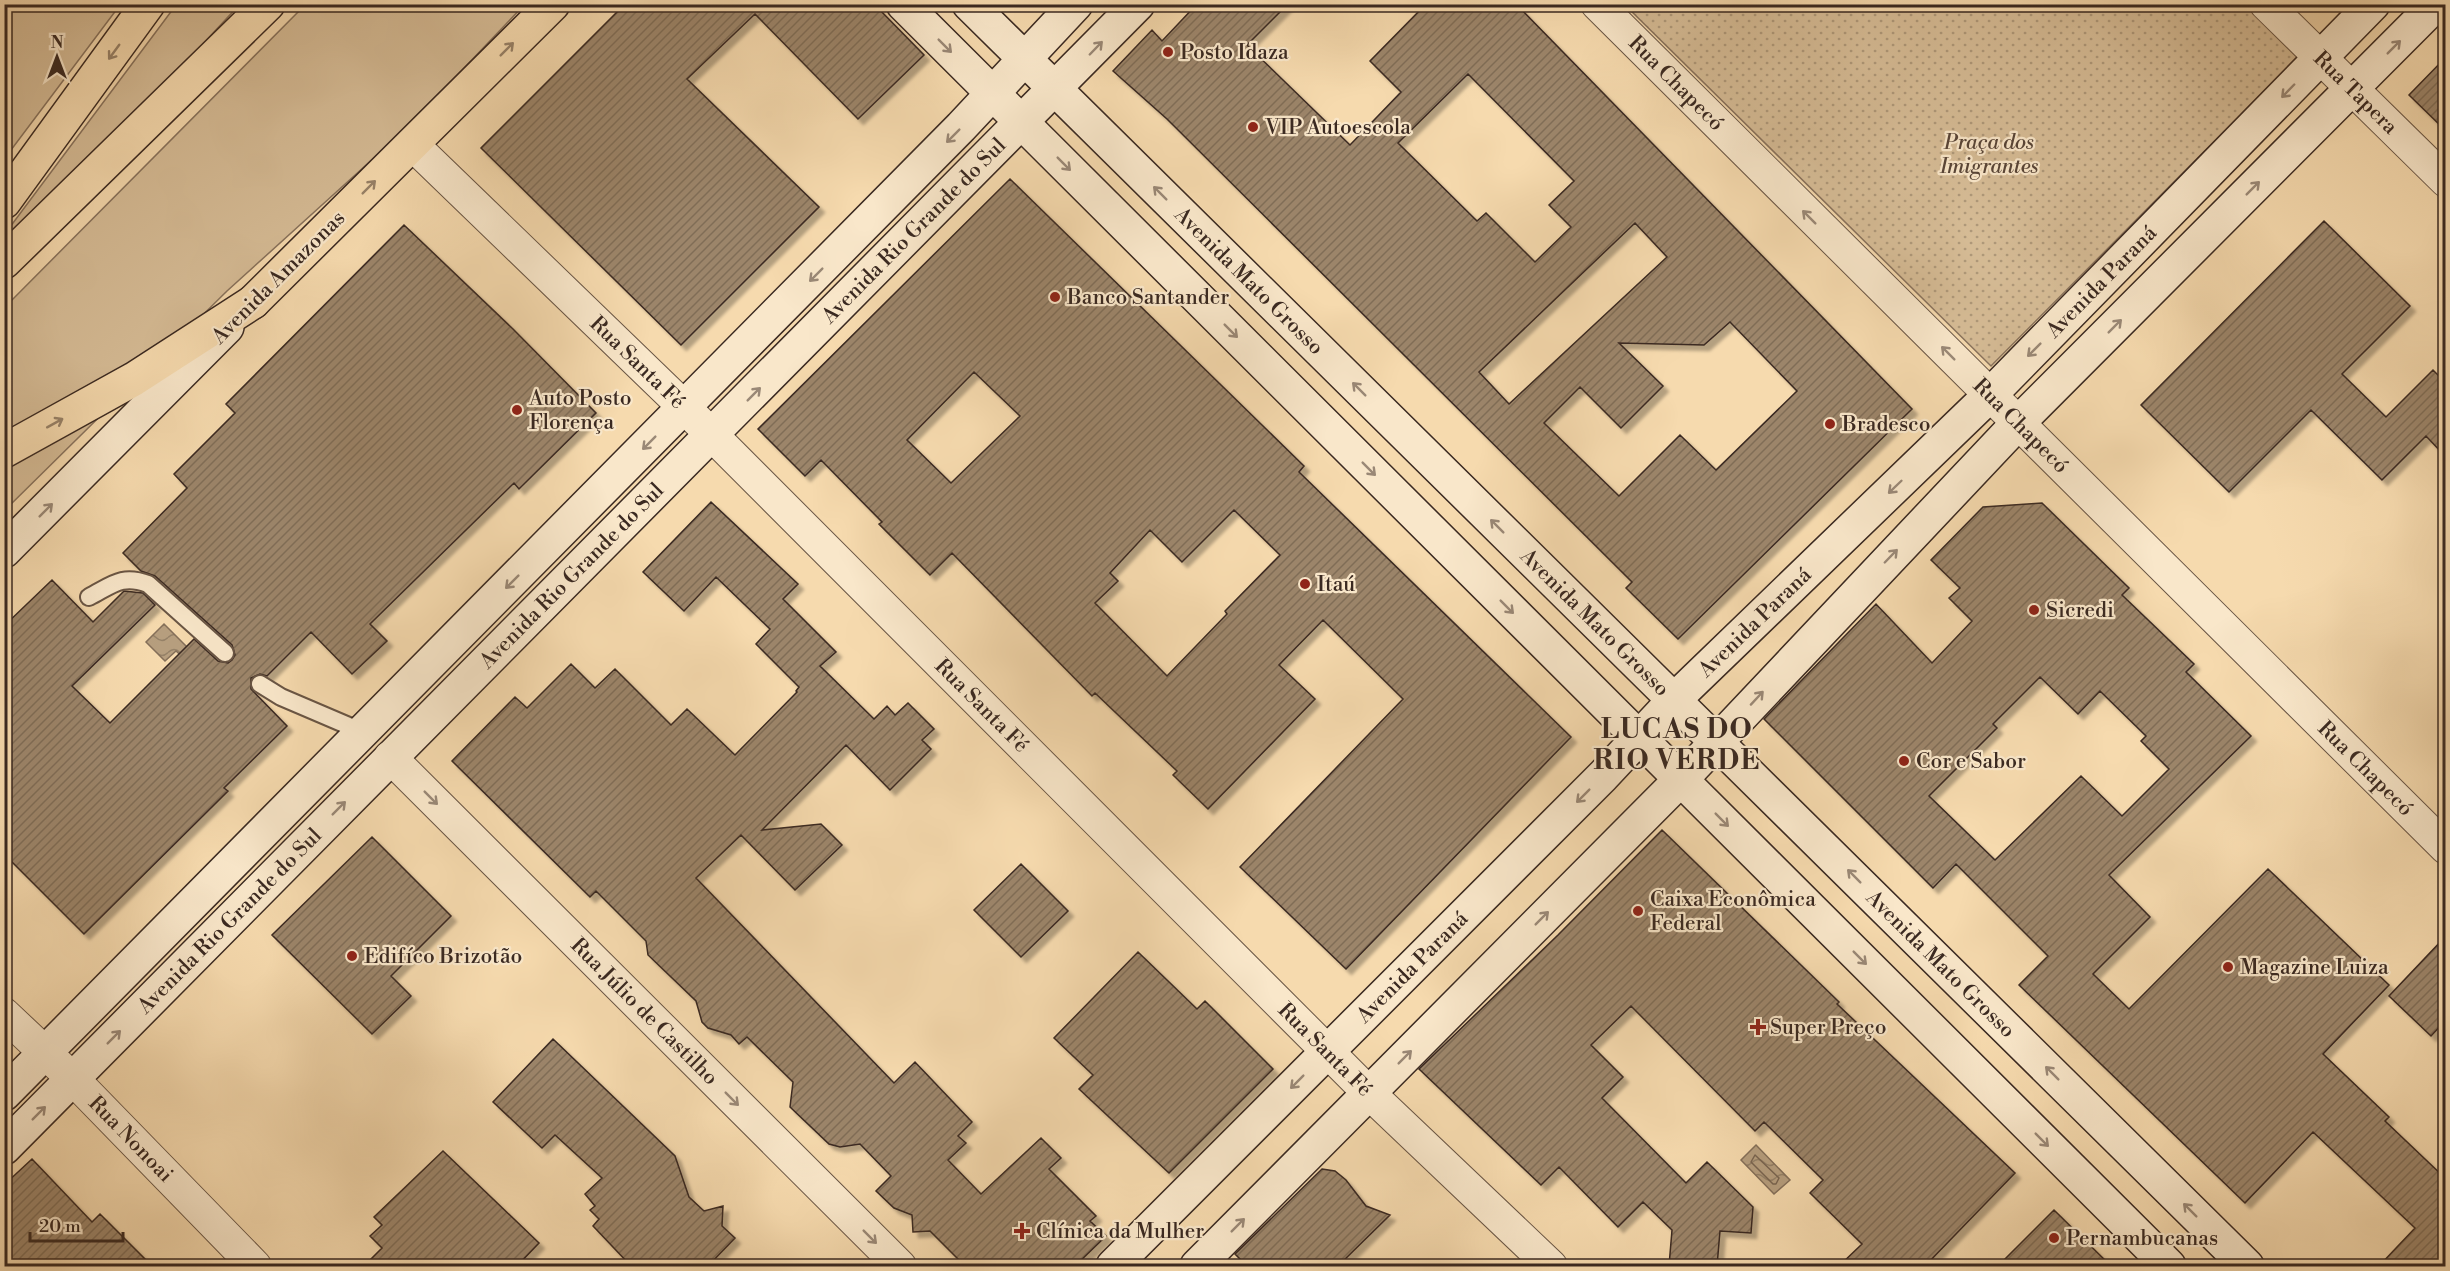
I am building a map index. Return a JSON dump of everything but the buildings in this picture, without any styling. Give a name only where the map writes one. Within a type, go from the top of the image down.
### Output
[{"type":"main road","points":[[4,202],[148,4]]},
{"type":"main road","points":[[4,262],[268,4]]},
{"type":"main road","name":"Avenida Amazonas","points":[[253,302],[553,4]]},
{"type":"main road","points":[[4,452],[134,379],[253,302]]},
{"type":"street","points":[[903,4],[2169,1266]]},
{"type":"street","name":"Avenida Mato Grosso","points":[[969,4],[2247,1266]]},
{"type":"street","name":"Avenida Rio Grande do Sul","points":[[4,1094],[994,94],[1076,4]]},
{"type":"street","name":"Avenida Rio Grande do Sul","points":[[4,1148],[390,757],[713,436],[1138,4]]},
{"type":"street","name":"Rua Chapecó","points":[[1597,4],[2445,848]]},
{"type":"street","name":"Rua Tapera","points":[[2266,4],[2445,181]]},
{"type":"street","name":"Avenida Paraná","points":[[1113,1266],[1674,700],[1990,394],[2373,4]]},
{"type":"street","name":"Avenida Paraná","points":[[1197,1266],[1680,779],[2018,423],[2436,4]]},
{"type":"street","name":"Rua Santa Fé","points":[[412,144],[684,407],[1369,1093],[1551,1266]]},
{"type":"street","name":"Avenida Amazonas","points":[[4,551],[253,302]]},
{"type":"street","name":"Rua Júlio de Castilho","points":[[390,757],[900,1266]]},
{"type":"street","name":"Rua Nonoai","points":[[4,1014],[73,1079],[255,1266]]},
{"type":"lane","points":[[89,597],[124,579],[133,578],[148,584],[225,653]]},
{"type":"lane","points":[[260,684],[281,698],[363,732]]},
{"type":"green space","points":[[13,5],[120,5],[5,158],[5,13]]},
{"type":"green space","points":[[176,5],[239,5],[5,258],[4,235]]},
{"type":"green space","points":[[305,5],[524,5],[407,128],[227,291],[5,510],[5,307]]},
{"type":"green space","name":"Praça dos Imigrantes","points":[[1625,5],[2248,5],[2300,55],[1991,366]]},
{"type":"water","points":[[164,624],[194,654],[187,661],[176,651],[165,661],[146,642]]},
{"type":"water","points":[[1756,1145],[1790,1180],[1774,1194],[1741,1160]]},
{"type":"place","name":"Posto Idaza","points":[[1168,52]]},
{"type":"place","name":"VIP Autoescola","points":[[1253,127]]},
{"type":"place","name":"Banco Santander","points":[[1055,297]]},
{"type":"place","name":"Auto Posto Florença","points":[[517,410]]},
{"type":"place","name":"Bradesco","points":[[1830,424]]},
{"type":"place","name":"Itaú","points":[[1305,584]]},
{"type":"place","name":"Sicredi","points":[[2034,610]]},
{"type":"place","name":"Cor e Sabor","points":[[1904,761]]},
{"type":"place","name":"Caixa Econômica Federal","points":[[1638,911]]},
{"type":"place","name":"Edifíco Brizotão","points":[[352,956]]},
{"type":"place","name":"Magazine Luiza","points":[[2228,967]]},
{"type":"place","name":"Super Preço","points":[[1758,1027]]},
{"type":"place","name":"Clínica da Mulher","points":[[1022,1231]]},
{"type":"place","name":"Pernambucanas","points":[[2054,1238]]},
{"type":"district","name":"LUCAS DO RIO VERDE","points":[[1677,744]]}]
